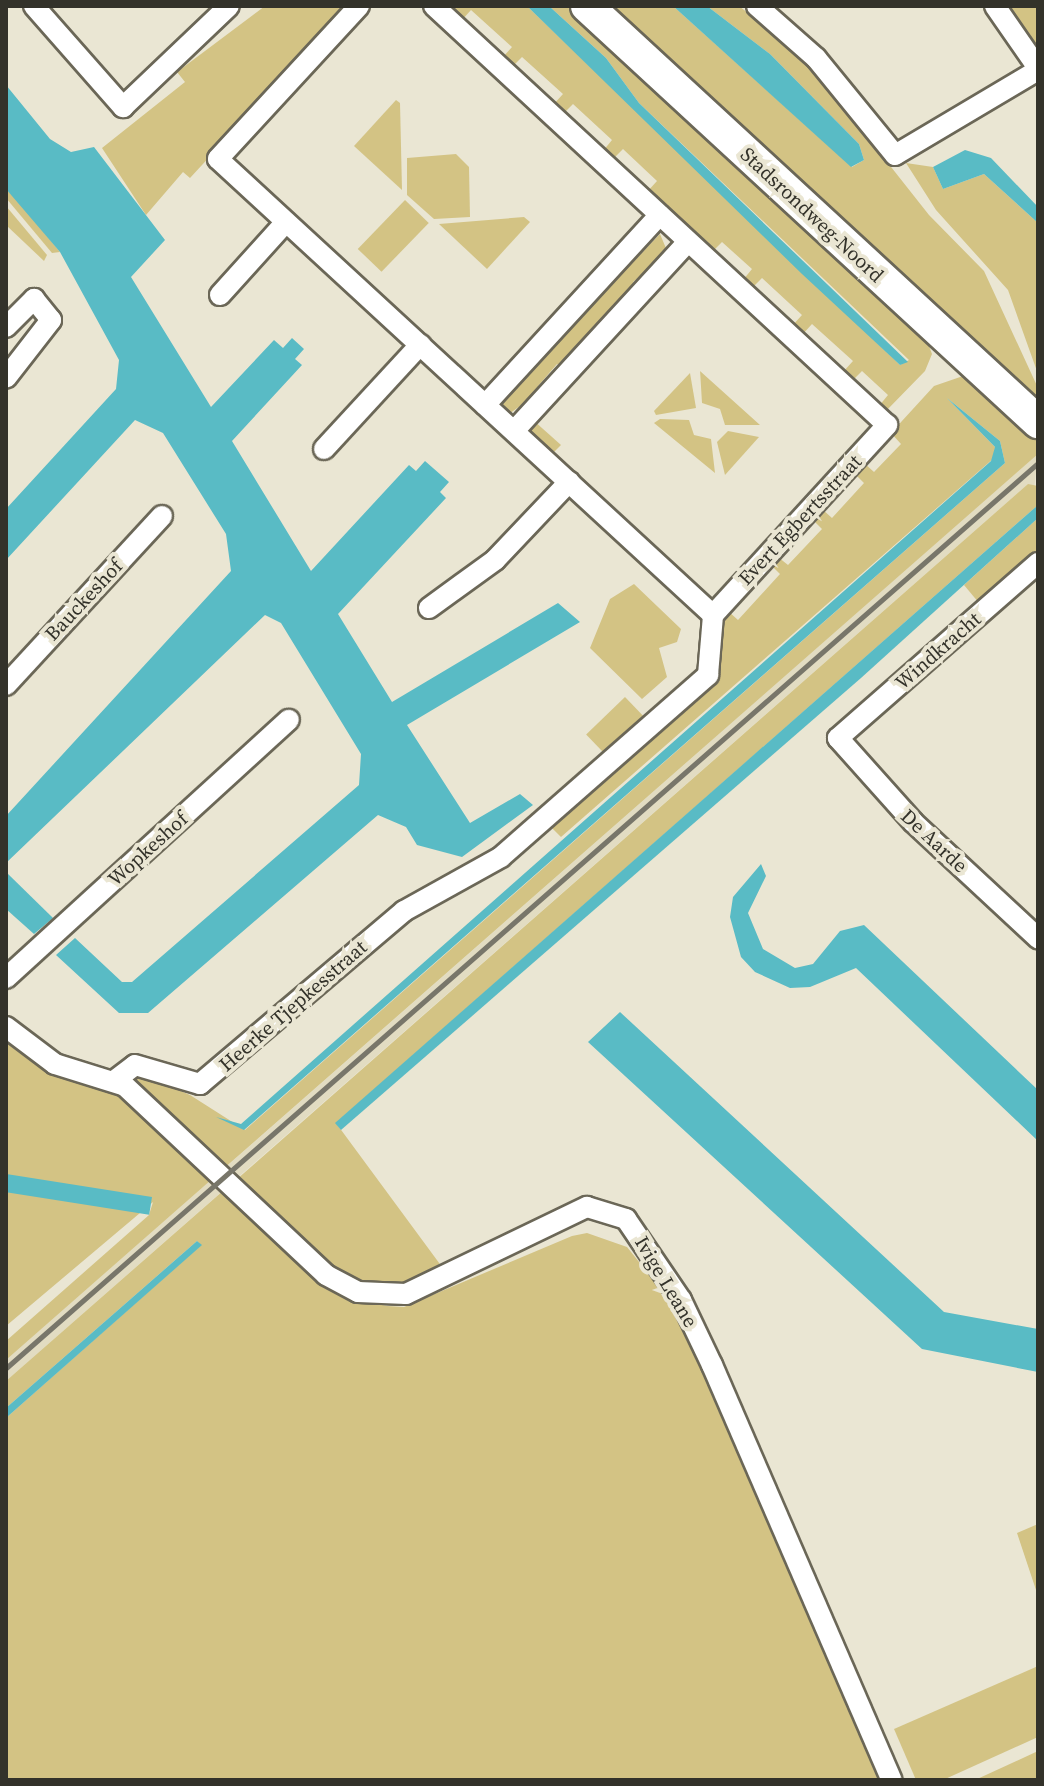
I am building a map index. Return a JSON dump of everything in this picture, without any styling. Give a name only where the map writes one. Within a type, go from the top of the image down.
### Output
[{"type":"main road","name":"Stadsrondweg-Noord","points":[[587,6],[1038,422]]},
{"type":"street","points":[[34,6],[123,107],[229,6]]},
{"type":"street","points":[[359,6],[218,159],[713,615]]},
{"type":"street","name":"Evert Egbertsstraat","points":[[434,6],[887,425],[713,615]]},
{"type":"street","points":[[757,6],[824,67],[895,155],[1038,69],[995,6]]},
{"type":"street","points":[[485,405],[660,215]]},
{"type":"street","points":[[220,295],[286,222]]},
{"type":"street","points":[[514,431],[688,242]]},
{"type":"street","points":[[6,327],[34,299],[51,320],[6,378]]},
{"type":"street","points":[[324,449],[420,345]]},
{"type":"street","points":[[429,608],[495,560],[569,482]]},
{"type":"street","name":"Bauckeshof","points":[[6,685],[162,516]]},
{"type":"street","name":"Windkracht","points":[[838,738],[1038,563]]},
{"type":"street","name":"Heerke Tjepkesstraat","points":[[114,1081],[135,1065],[193,1086],[207,1080],[422,898],[501,857],[708,675],[713,615]]},
{"type":"street","name":"Wopkeshof","points":[[6,978],[289,720]]},
{"type":"street","name":"De Aarde","points":[[838,738],[913,822],[1038,938]]},
{"type":"street","points":[[6,1027],[55,1064],[114,1081]]},
{"type":"street","name":"Ivige Leane","points":[[114,1081],[326,1275],[375,1296],[423,1288],[565,1213],[587,1207],[626,1219],[681,1300],[712,1365],[892,1780]]},
{"type":"shaded area","points":[[265,6],[349,6],[190,178],[183,172],[146,215],[102,148],[185,82],[177,72]]},
{"type":"shaded area","points":[[457,6],[527,6],[900,365],[909,360],[639,103],[606,58],[549,6],[571,6],[923,330],[932,354],[925,371],[886,411],[879,406],[888,395],[862,371],[852,381],[843,372],[853,361],[812,324],[802,335],[792,326],[802,315],[762,278],[752,288],[743,280],[752,269],[722,242],[712,252],[647,192],[657,181],[623,149],[612,160],[603,151],[612,140],[573,104],[563,114],[553,105],[563,94],[522,57],[512,67],[502,58],[512,47],[471,10],[461,21],[452,12]]},
{"type":"shaded area","points":[[597,6],[673,6],[852,167],[864,160],[859,144],[770,54],[707,6],[739,6],[805,58],[929,215],[984,271],[1038,388],[1038,409]]},
{"type":"shaded area","points":[[1001,6],[1038,6],[1038,56]]},
{"type":"shaded area","points":[[396,100],[400,103],[402,190],[354,146]]},
{"type":"shaded area","points":[[456,154],[469,167],[470,217],[434,219],[407,195],[407,158]]},
{"type":"shaded area","points":[[906,163],[933,167],[943,189],[984,174],[1038,223],[1038,374],[1008,290],[936,210]]},
{"type":"shaded area","points":[[6,189],[60,252],[52,253],[6,198]]},
{"type":"shaded area","points":[[405,200],[429,223],[382,272],[358,249]]},
{"type":"shaded area","points":[[6,206],[47,255],[44,261],[6,225]]},
{"type":"shaded area","points":[[524,217],[530,222],[487,269],[439,224]]},
{"type":"shaded area","points":[[660,234],[668,253],[633,282],[638,287],[606,321],[601,318],[562,368],[557,364],[538,386],[542,390],[509,414],[499,401]]},
{"type":"shaded area","points":[[700,371],[760,425],[725,425],[720,409],[702,403]]},
{"type":"shaded area","points":[[690,373],[696,408],[656,415],[654,411]]},
{"type":"shaded area","points":[[966,375],[1038,436],[1038,454],[222,1170],[128,1080],[139,1073],[190,1095],[245,1130],[1005,463],[1000,441],[947,398],[995,447],[994,458],[561,837],[551,827],[715,681],[720,619],[728,611],[738,620],[780,574],[771,565],[778,557],[788,565],[822,529],[812,519],[822,509],[832,518],[864,483],[854,473],[864,463],[874,472],[901,444],[891,433],[934,386]]},
{"type":"shaded area","points":[[660,419],[689,420],[694,435],[711,439],[715,473],[654,423]]},
{"type":"shaded area","points":[[533,420],[561,445],[551,455],[530,433]]},
{"type":"shaded area","points":[[728,431],[759,437],[725,475],[717,442]]},
{"type":"shaded area","points":[[1038,454],[1034,490],[1028,484],[6,1381],[6,1360]]},
{"type":"shaded area","points":[[1028,484],[1038,486],[1038,505],[336,1123],[445,1271],[397,1290],[345,1279],[236,1180]]},
{"type":"shaded area","points":[[1038,518],[1038,553],[979,603],[964,585]]},
{"type":"shaded area","points":[[634,584],[681,629],[677,642],[659,648],[667,677],[642,699],[590,648],[610,599]]},
{"type":"shaded area","points":[[625,697],[644,717],[606,755],[586,735]]},
{"type":"shaded area","points":[[6,1036],[37,1063],[116,1088],[211,1180],[6,1360],[6,1341],[149,1215],[153,1202],[6,1326]]},
{"type":"shaded area","points":[[224,1190],[372,1302],[387,1306],[404,1307],[572,1236],[587,1233],[627,1247],[680,1313],[885,1780],[6,1780],[6,1418],[201,1245],[197,1241],[6,1408],[6,1381]]},
{"type":"shaded area","points":[[1038,1524],[1038,1596],[1017,1533]]},
{"type":"shaded area","points":[[1038,1666],[1038,1737],[943,1780],[916,1780],[894,1729]]},
{"type":"shaded area","points":[[1038,1751],[1038,1780],[975,1780]]},
{"type":"water","points":[[527,6],[549,6],[606,58],[639,103],[908,362],[900,365],[802,274]]},
{"type":"water","points":[[673,6],[707,6],[770,54],[859,144],[864,160],[851,167]]},
{"type":"water","points":[[6,85],[50,139],[71,152],[94,147],[165,240],[131,277],[211,407],[274,340],[283,348],[292,338],[304,349],[295,359],[302,365],[232,441],[311,571],[409,465],[416,471],[425,461],[449,482],[440,492],[446,498],[338,614],[392,702],[558,603],[580,622],[407,725],[470,823],[520,794],[533,805],[462,857],[417,845],[406,827],[378,815],[148,1013],[119,1013],[56,955],[75,938],[122,982],[132,982],[359,785],[361,754],[281,623],[265,615],[6,863],[6,816],[231,571],[226,534],[163,433],[135,420],[6,560],[6,509],[116,389],[119,360],[60,252],[6,189]]},
{"type":"water","points":[[965,150],[991,158],[1038,207],[1038,223],[984,174],[943,189],[933,167]]},
{"type":"water","points":[[947,398],[1000,441],[1005,463],[244,1130],[216,1117],[241,1124],[991,461],[995,447]]},
{"type":"water","points":[[1038,505],[1038,518],[861,678],[341,1130],[335,1123]]},
{"type":"water","points":[[761,864],[766,876],[748,913],[763,949],[795,968],[813,964],[840,931],[864,925],[1038,1090],[1038,1141],[856,968],[810,987],[790,988],[755,972],[741,957],[730,917],[733,897]]},
{"type":"water","points":[[6,872],[53,918],[34,934],[6,909]]},
{"type":"water","points":[[620,1012],[944,1312],[1038,1329],[1038,1372],[922,1349],[588,1042]]},
{"type":"water","points":[[6,1174],[152,1197],[149,1215],[6,1192]]},
{"type":"water","points":[[197,1241],[202,1245],[6,1418],[6,1408]]},
{"type":"railway","points":[[6,1368],[1038,463]]}]
